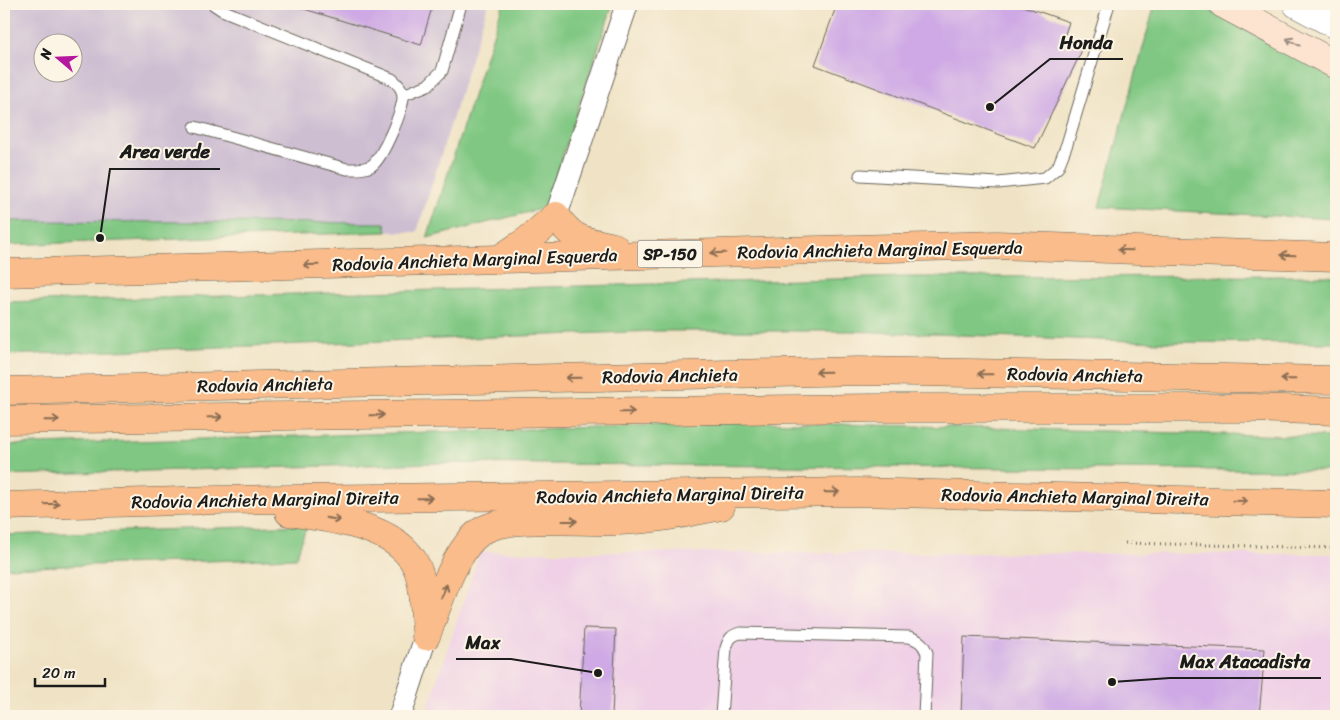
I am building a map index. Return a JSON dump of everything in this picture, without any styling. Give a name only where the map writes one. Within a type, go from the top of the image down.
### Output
[{"type":"highway","points":[[497,260],[528,240],[556,216],[574,236],[650,255]]},
{"type":"highway","name":"Rodovia Anchieta Marginal Esquerda","points":[[4,273],[997,245],[1336,257]]},
{"type":"highway","name":"Rodovia Anchieta","points":[[4,391],[859,371],[1336,380]]},
{"type":"highway","name":"Rodovia Anchieta","points":[[4,420],[871,408],[1254,408],[1336,411]]},
{"type":"highway","name":"Rodovia Anchieta Marginal Direita","points":[[4,506],[216,500],[858,492],[1336,504]]},
{"type":"highway","points":[[426,636],[457,560],[468,544],[480,532],[495,524],[514,521],[620,521],[676,516],[776,494]]},
{"type":"highway","points":[[216,500],[343,521],[370,529],[393,540],[408,553],[419,572],[423,591],[426,636]]},
{"type":"main road","points":[[1223,4],[1336,65]]},
{"type":"street","points":[[556,216],[627,4]]},
{"type":"street","points":[[1296,4],[1336,25]]},
{"type":"street","points":[[400,716],[426,636]]},
{"type":"lane","points":[[195,127],[347,169],[362,169],[372,165],[383,149],[400,110],[403,95],[400,86],[392,79],[222,10],[213,4]]},
{"type":"lane","points":[[403,95],[428,85],[442,71],[461,4]]},
{"type":"lane","points":[[860,175],[998,183],[1045,178],[1058,167],[1067,144],[1109,4]]},
{"type":"lane","points":[[721,716],[726,648],[728,640],[733,635],[740,633],[909,637],[918,640],[924,645],[927,653],[924,716]]},
{"type":"path","points":[[1125,544],[1336,548]]},
{"type":"shaded area","points":[[4,4],[488,4],[417,232],[4,229]]},
{"type":"shaded area","points":[[480,552],[1336,554],[1336,716],[425,716]]},
{"type":"green space","points":[[503,4],[613,4],[545,208],[427,238]]},
{"type":"green space","points":[[1155,4],[1199,4],[1336,77],[1336,219],[1099,207]]},
{"type":"green space","points":[[4,221],[385,223],[387,232],[4,245]]},
{"type":"green space","points":[[1336,276],[1336,343],[1160,342],[847,331],[657,331],[4,355],[4,302],[906,277]]},
{"type":"green space","points":[[761,422],[1336,437],[1336,471],[437,463],[4,475],[4,445]]},
{"type":"green space","points":[[307,525],[296,558],[4,568],[4,535]]},
{"type":"building","points":[[288,4],[433,4],[421,45]]},
{"type":"building","points":[[837,4],[1017,4],[1069,22],[1063,40],[1084,46],[1035,148],[815,65]]},
{"type":"building","points":[[584,628],[616,629],[612,716],[579,716]]},
{"type":"building","points":[[964,637],[1265,649],[1259,716],[961,716]]},
{"type":"place","name":"Honda","points":[[990,107]]},
{"type":"place","name":"Area verde","points":[[100,238]]},
{"type":"place","name":"Max","points":[[598,673]]},
{"type":"place","name":"Max Atacadista","points":[[1112,682]]}]
